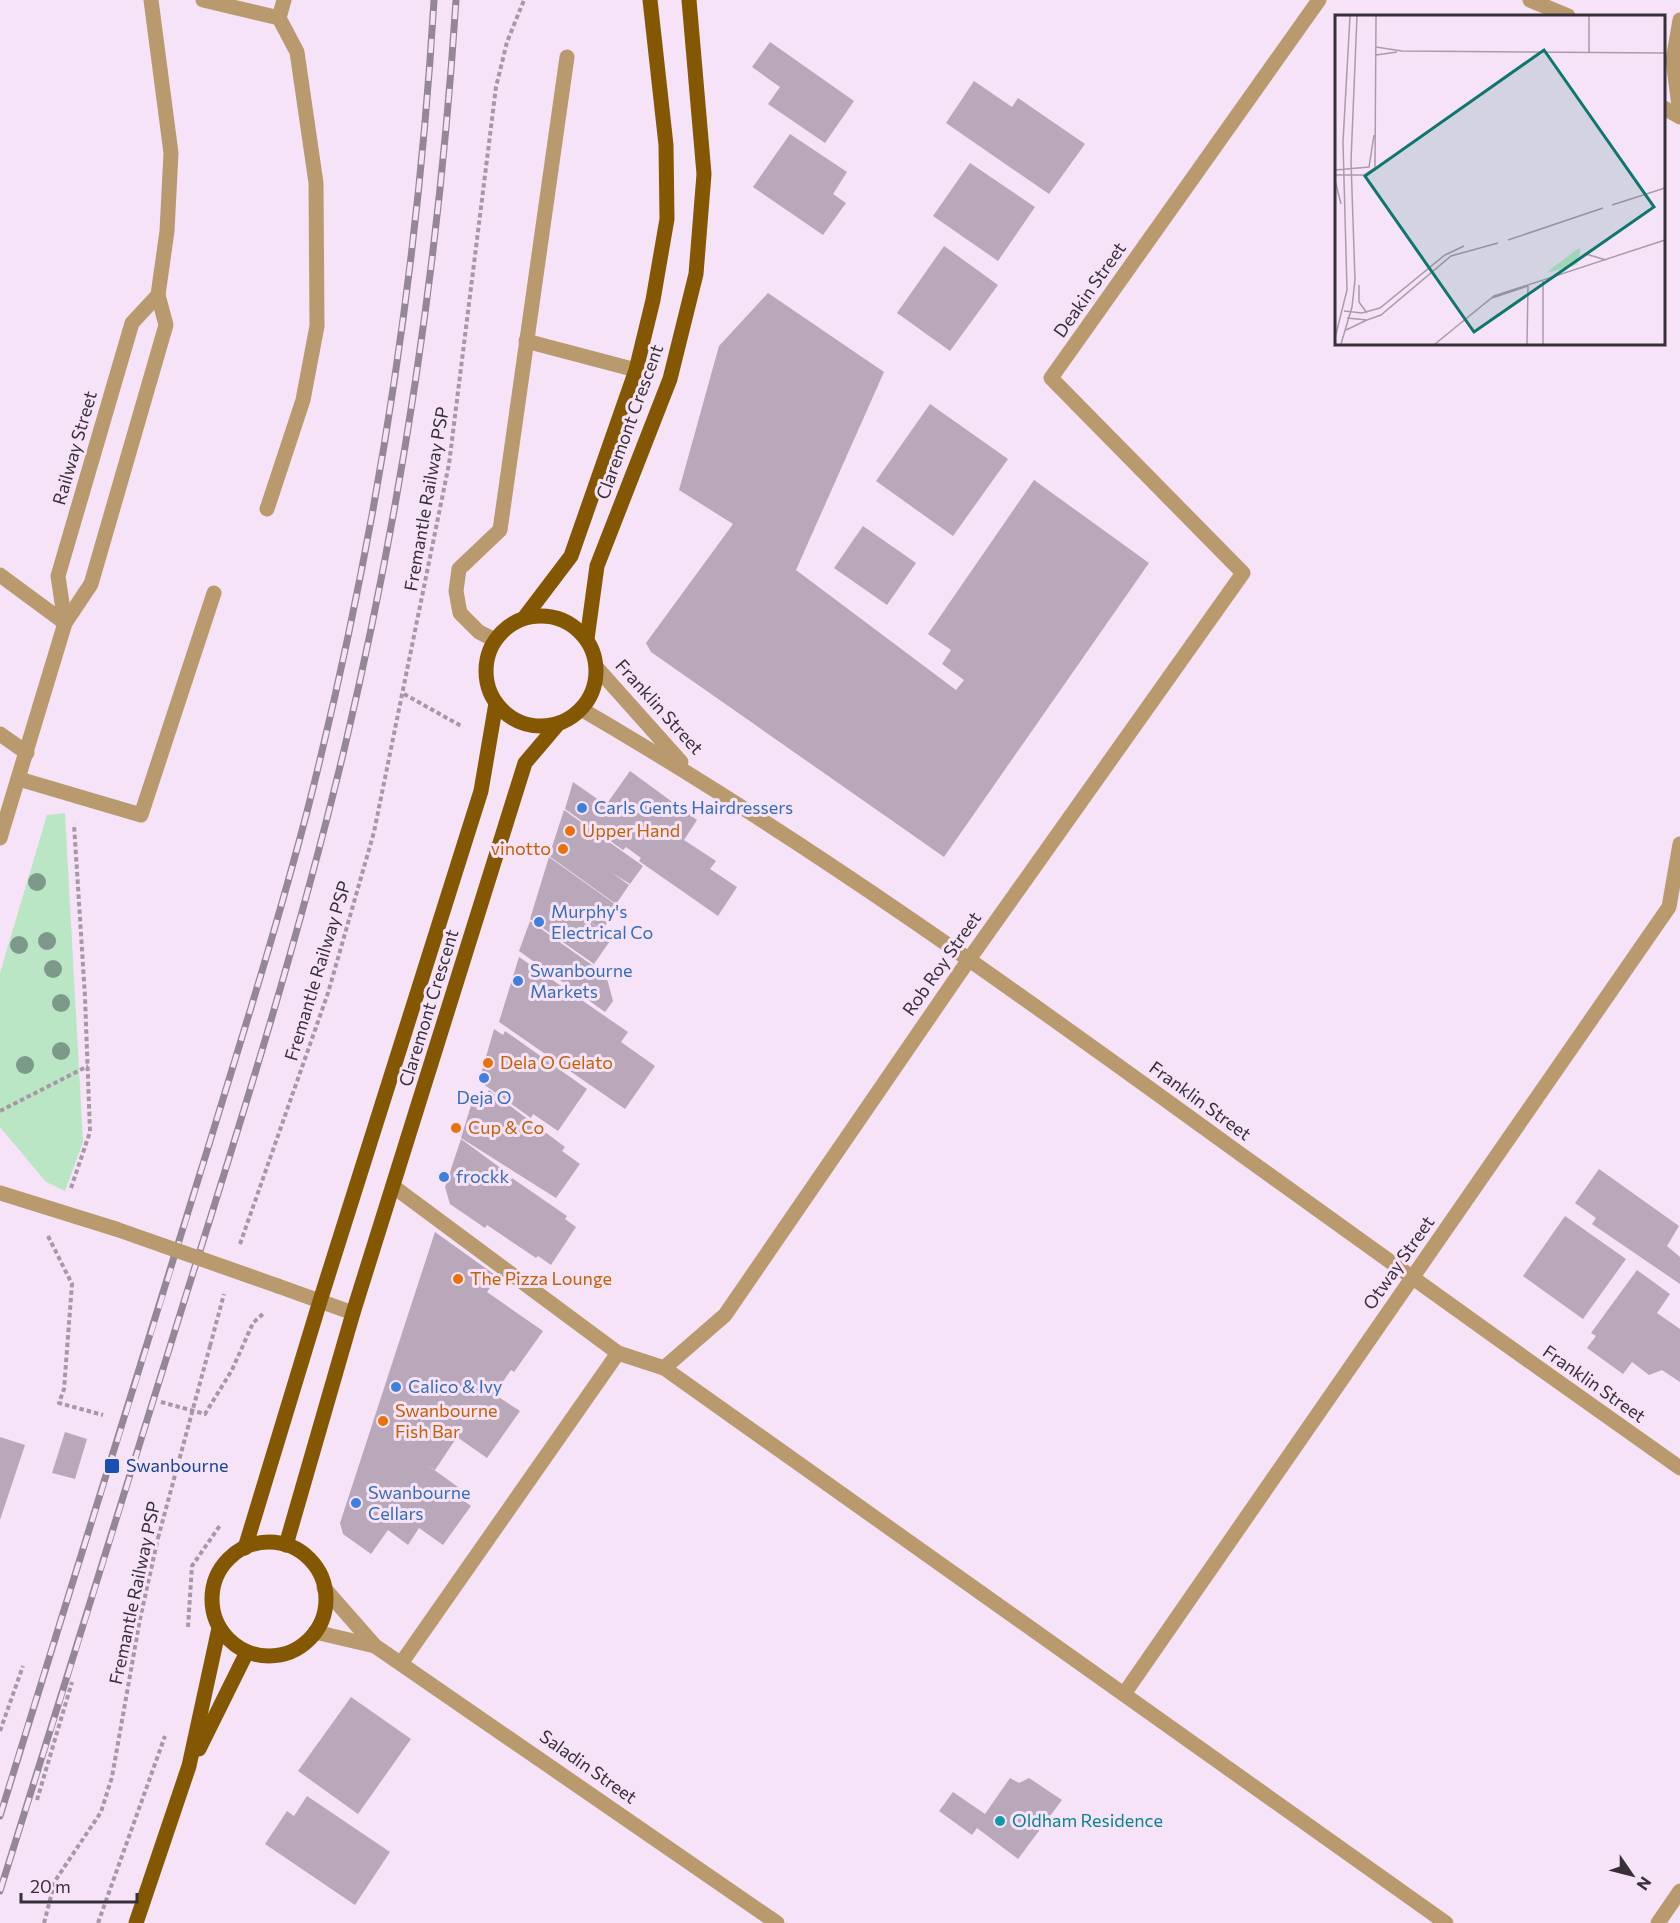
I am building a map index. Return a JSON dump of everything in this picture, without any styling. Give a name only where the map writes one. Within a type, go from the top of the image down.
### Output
[{"type":"main road","name":"Claremont Crescent","points":[[524,618],[571,556],[636,370],[653,300],[668,219],[666,146],[650,0]]},
{"type":"main road","name":"Claremont Crescent","points":[[587,639],[597,566],[670,380],[696,274],[704,174],[689,0]]},
{"type":"main road","points":[[542,615],[559,618],[575,626],[587,639],[594,653],[597,668],[596,683],[581,709],[559,723],[542,726],[524,724],[508,716],[496,703],[489,688],[486,672],[488,656],[495,640],[508,626],[524,618],[542,615]]},
{"type":"main road","name":"Claremont Crescent","points":[[245,1548],[320,1301],[481,791],[496,703]]},
{"type":"main road","name":"Claremont Crescent","points":[[286,1545],[353,1313],[525,763],[559,723]]},
{"type":"main road","points":[[272,1542],[286,1545],[299,1551],[311,1561],[320,1574],[325,1604],[315,1632],[302,1646],[285,1654],[266,1656],[247,1652],[231,1643],[219,1628],[213,1610],[212,1591],[218,1573],[230,1558],[245,1548],[272,1542]]},
{"type":"main road","points":[[136,1923],[189,1766],[219,1628]]},
{"type":"main road","points":[[189,1766],[247,1652]]},
{"type":"street","name":"Railway Street","points":[[0,838],[65,622],[91,584],[166,325],[158,295],[167,231],[171,153],[151,0]]},
{"type":"street","points":[[203,0],[279,18]]},
{"type":"street","points":[[267,509],[303,400],[317,326],[316,183],[297,52],[279,18],[284,0]]},
{"type":"street","name":"Deakin Street","points":[[1243,573],[1051,378],[1319,0]]},
{"type":"street","points":[[1522,0],[1541,15]]},
{"type":"street","points":[[1530,0],[1566,15]]},
{"type":"street","points":[[1674,28],[1673,60],[1680,116]]},
{"type":"street","points":[[495,640],[479,632],[460,613],[456,591],[459,569],[500,530],[567,57]]},
{"type":"street","points":[[1665,108],[1680,116]]},
{"type":"street","name":"Railway Street","points":[[65,622],[58,576],[132,323],[158,295]]},
{"type":"street","points":[[526,341],[636,370]]},
{"type":"street","name":"Rob Roy Street","points":[[664,1368],[725,1315],[970,958],[1243,573]]},
{"type":"street","points":[[0,575],[65,622]]},
{"type":"street","points":[[19,779],[141,815],[214,593]]},
{"type":"street","name":"Franklin Street","points":[[597,668],[691,773]]},
{"type":"street","name":"Franklin Street","points":[[581,709],[691,773],[970,958],[1412,1279],[1680,1468]]},
{"type":"street","points":[[0,734],[27,753]]},
{"type":"street","name":"Otway Street","points":[[1124,1694],[1412,1279],[1674,911],[1680,844]]},
{"type":"street","points":[[394,1187],[618,1353],[664,1368],[1446,1923]]},
{"type":"street","points":[[1,1197],[116,1229],[353,1313]]},
{"type":"street","points":[[402,1662],[618,1353]]},
{"type":"street","name":"Saladin Street","points":[[324,1588],[375,1646]]},
{"type":"street","name":"Saladin Street","points":[[315,1632],[375,1646],[402,1662],[777,1923]]},
{"type":"street","points":[[1658,1923],[1680,1891]]},
{"type":"path","name":"Fremantle Railway PSP","points":[[238,1250],[321,1014],[374,832],[449,464],[496,87],[507,42],[524,0]]},
{"type":"path","points":[[56,790],[73,808],[90,1132],[62,1214]]},
{"type":"path","points":[[0,1111],[88,1066]]},
{"type":"path","points":[[46,1233],[72,1284],[64,1389],[58,1403],[103,1415]]},
{"type":"path","name":"Fremantle Railway PSP","points":[[44,1923],[55,1881],[101,1812],[108,1792],[140,1619],[158,1538],[226,1287]]},
{"type":"path","points":[[161,1402],[205,1414],[232,1371],[253,1323],[270,1307]]},
{"type":"path","points":[[188,1629],[192,1566],[225,1516]]},
{"type":"path","points":[[0,1731],[23,1666]]},
{"type":"path","points":[[38,1800],[72,1682]]},
{"type":"green space","points":[[65,813],[83,1142],[65,1191],[46,1182],[0,1127],[0,973],[47,815]]},
{"type":"building","points":[[770,42],[854,101],[825,143],[768,104],[780,87],[752,67]]},
{"type":"building","points":[[974,81],[1012,107],[1018,98],[1085,144],[1049,194],[946,123]]},
{"type":"building","points":[[790,134],[847,172],[833,194],[846,203],[823,235],[753,187]]},
{"type":"building","points":[[970,163],[1035,207],[998,261],[933,216]]},
{"type":"building","points":[[944,246],[998,285],[950,351],[897,313]]},
{"type":"building","points":[[768,293],[884,372],[796,570],[956,690],[964,680],[942,664],[951,650],[928,634],[1034,480],[1149,563],[944,857],[651,652],[646,643],[733,524],[679,490],[719,346]]},
{"type":"building","points":[[930,404],[1008,459],[953,536],[876,481]]},
{"type":"building","points":[[863,526],[916,563],[887,605],[834,568]]},
{"type":"building","points":[[630,771],[697,820],[684,840],[716,861],[710,869],[737,887],[718,916],[639,861],[641,858],[626,847],[623,850],[565,809],[573,782],[606,805]]},
{"type":"building","points":[[564,810],[643,866],[630,884],[611,872],[629,885],[616,904],[549,856]]},
{"type":"building","points":[[549,857],[619,907],[602,930],[581,916],[612,938],[594,964],[530,919]]},
{"type":"building","points":[[530,921],[606,975],[613,1001],[605,1012],[519,951]]},
{"type":"building","points":[[519,957],[628,1032],[621,1042],[655,1066],[625,1109],[499,1022]]},
{"type":"building","points":[[494,1029],[503,1035],[505,1031],[587,1089],[558,1131],[533,1114],[531,1118],[479,1081]]},
{"type":"building","points":[[489,1090],[565,1147],[562,1151],[580,1164],[556,1198],[461,1138],[472,1102],[477,1107]]},
{"type":"building","points":[[461,1139],[502,1169],[499,1173],[511,1180],[512,1178],[567,1216],[565,1219],[576,1227],[551,1265],[538,1256],[536,1258],[487,1225],[485,1228],[450,1204],[445,1187]]},
{"type":"building","points":[[1599,1169],[1679,1226],[1667,1246],[1680,1257],[1680,1284],[1592,1224],[1596,1218],[1575,1203]]},
{"type":"building","points":[[1565,1216],[1626,1259],[1583,1319],[1523,1276]]},
{"type":"building","points":[[435,1232],[498,1277],[487,1292],[543,1331],[514,1372],[511,1370],[494,1394],[520,1411],[487,1458],[457,1437],[435,1470],[426,1464],[465,1492],[460,1498],[471,1506],[443,1545],[419,1528],[408,1545],[388,1530],[371,1554],[343,1534],[340,1523]]},
{"type":"building","points":[[1637,1270],[1670,1294],[1657,1313],[1680,1329],[1680,1382],[1662,1370],[1649,1375],[1632,1362],[1623,1374],[1587,1348],[1596,1336],[1591,1333]]},
{"type":"building","points":[[65,1432],[87,1439],[75,1479],[52,1473]]},
{"type":"building","points":[[0,1437],[25,1445],[0,1520]]},
{"type":"building","points":[[351,1697],[411,1739],[358,1814],[298,1771]]},
{"type":"building","name":"Oldham Residence","points":[[1010,1778],[1019,1783],[1029,1778],[1062,1800],[1018,1859],[977,1828],[972,1835],[939,1811],[953,1792],[985,1814]]},
{"type":"building","points":[[307,1796],[390,1852],[355,1905],[265,1844],[287,1811],[294,1816]]},
{"type":"railway","points":[[0,1816],[259,980],[308,808],[332,709],[373,508],[405,305],[427,102],[434,0]]},
{"type":"railway","points":[[0,1891],[250,1089],[310,884],[345,746],[385,561],[416,375],[440,188],[456,0]]},
{"type":"place","name":"Carls Gents Hairdressers","points":[[582,808]]},
{"type":"place","name":"Upper Hand","points":[[570,831]]},
{"type":"place","name":"vinotto","points":[[563,849]]},
{"type":"place","name":"Murphy's Electrical Co","points":[[539,922]]},
{"type":"place","name":"Swanbourne Markets","points":[[518,981]]},
{"type":"place","name":"Dela O Gelato","points":[[488,1063]]},
{"type":"place","name":"Deja O","points":[[484,1078]]},
{"type":"place","name":"Cup & Co","points":[[456,1128]]},
{"type":"place","name":"frockk","points":[[444,1177]]},
{"type":"place","name":"The Pizza Lounge","points":[[458,1279]]},
{"type":"place","name":"Calico & Ivy","points":[[396,1387]]},
{"type":"place","name":"Swanbourne Fish Bar","points":[[383,1421]]},
{"type":"place","name":"Swanbourne","points":[[112,1466]]},
{"type":"place","name":"Swanbourne Cellars","points":[[356,1503]]},
{"type":"place","name":"Oldham Residence","points":[[1000,1821]]}]
